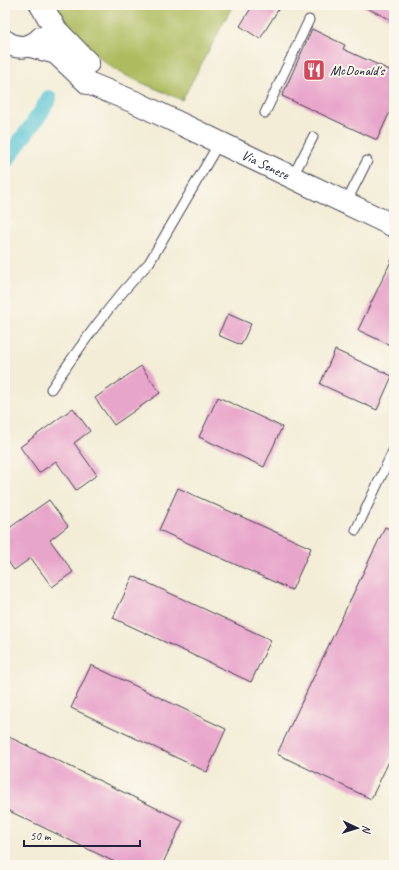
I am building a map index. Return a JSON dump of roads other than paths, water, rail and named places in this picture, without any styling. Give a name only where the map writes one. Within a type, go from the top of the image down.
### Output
[{"type":"main road","name":"Via Senese","points":[[30,46],[43,36],[47,21],[43,9]]},
{"type":"main road","name":"Via Senese","points":[[43,9],[56,30],[72,48],[136,103]]},
{"type":"main road","name":"Via Senese","points":[[5,41],[14,46],[30,46],[56,53],[88,83],[136,103],[394,226]]},
{"type":"lane","points":[[265,112],[309,20]]},
{"type":"lane","points":[[292,178],[312,137]]},
{"type":"lane","points":[[51,389],[77,351],[134,278],[149,262],[219,143]]},
{"type":"lane","points":[[346,203],[367,161]]},
{"type":"lane","points":[[356,530],[394,449]]},
{"type":"waterway","points":[[5,162],[40,114],[49,98]]},
{"type":"place","name":"McDonald's","points":[[314,70]]}]
